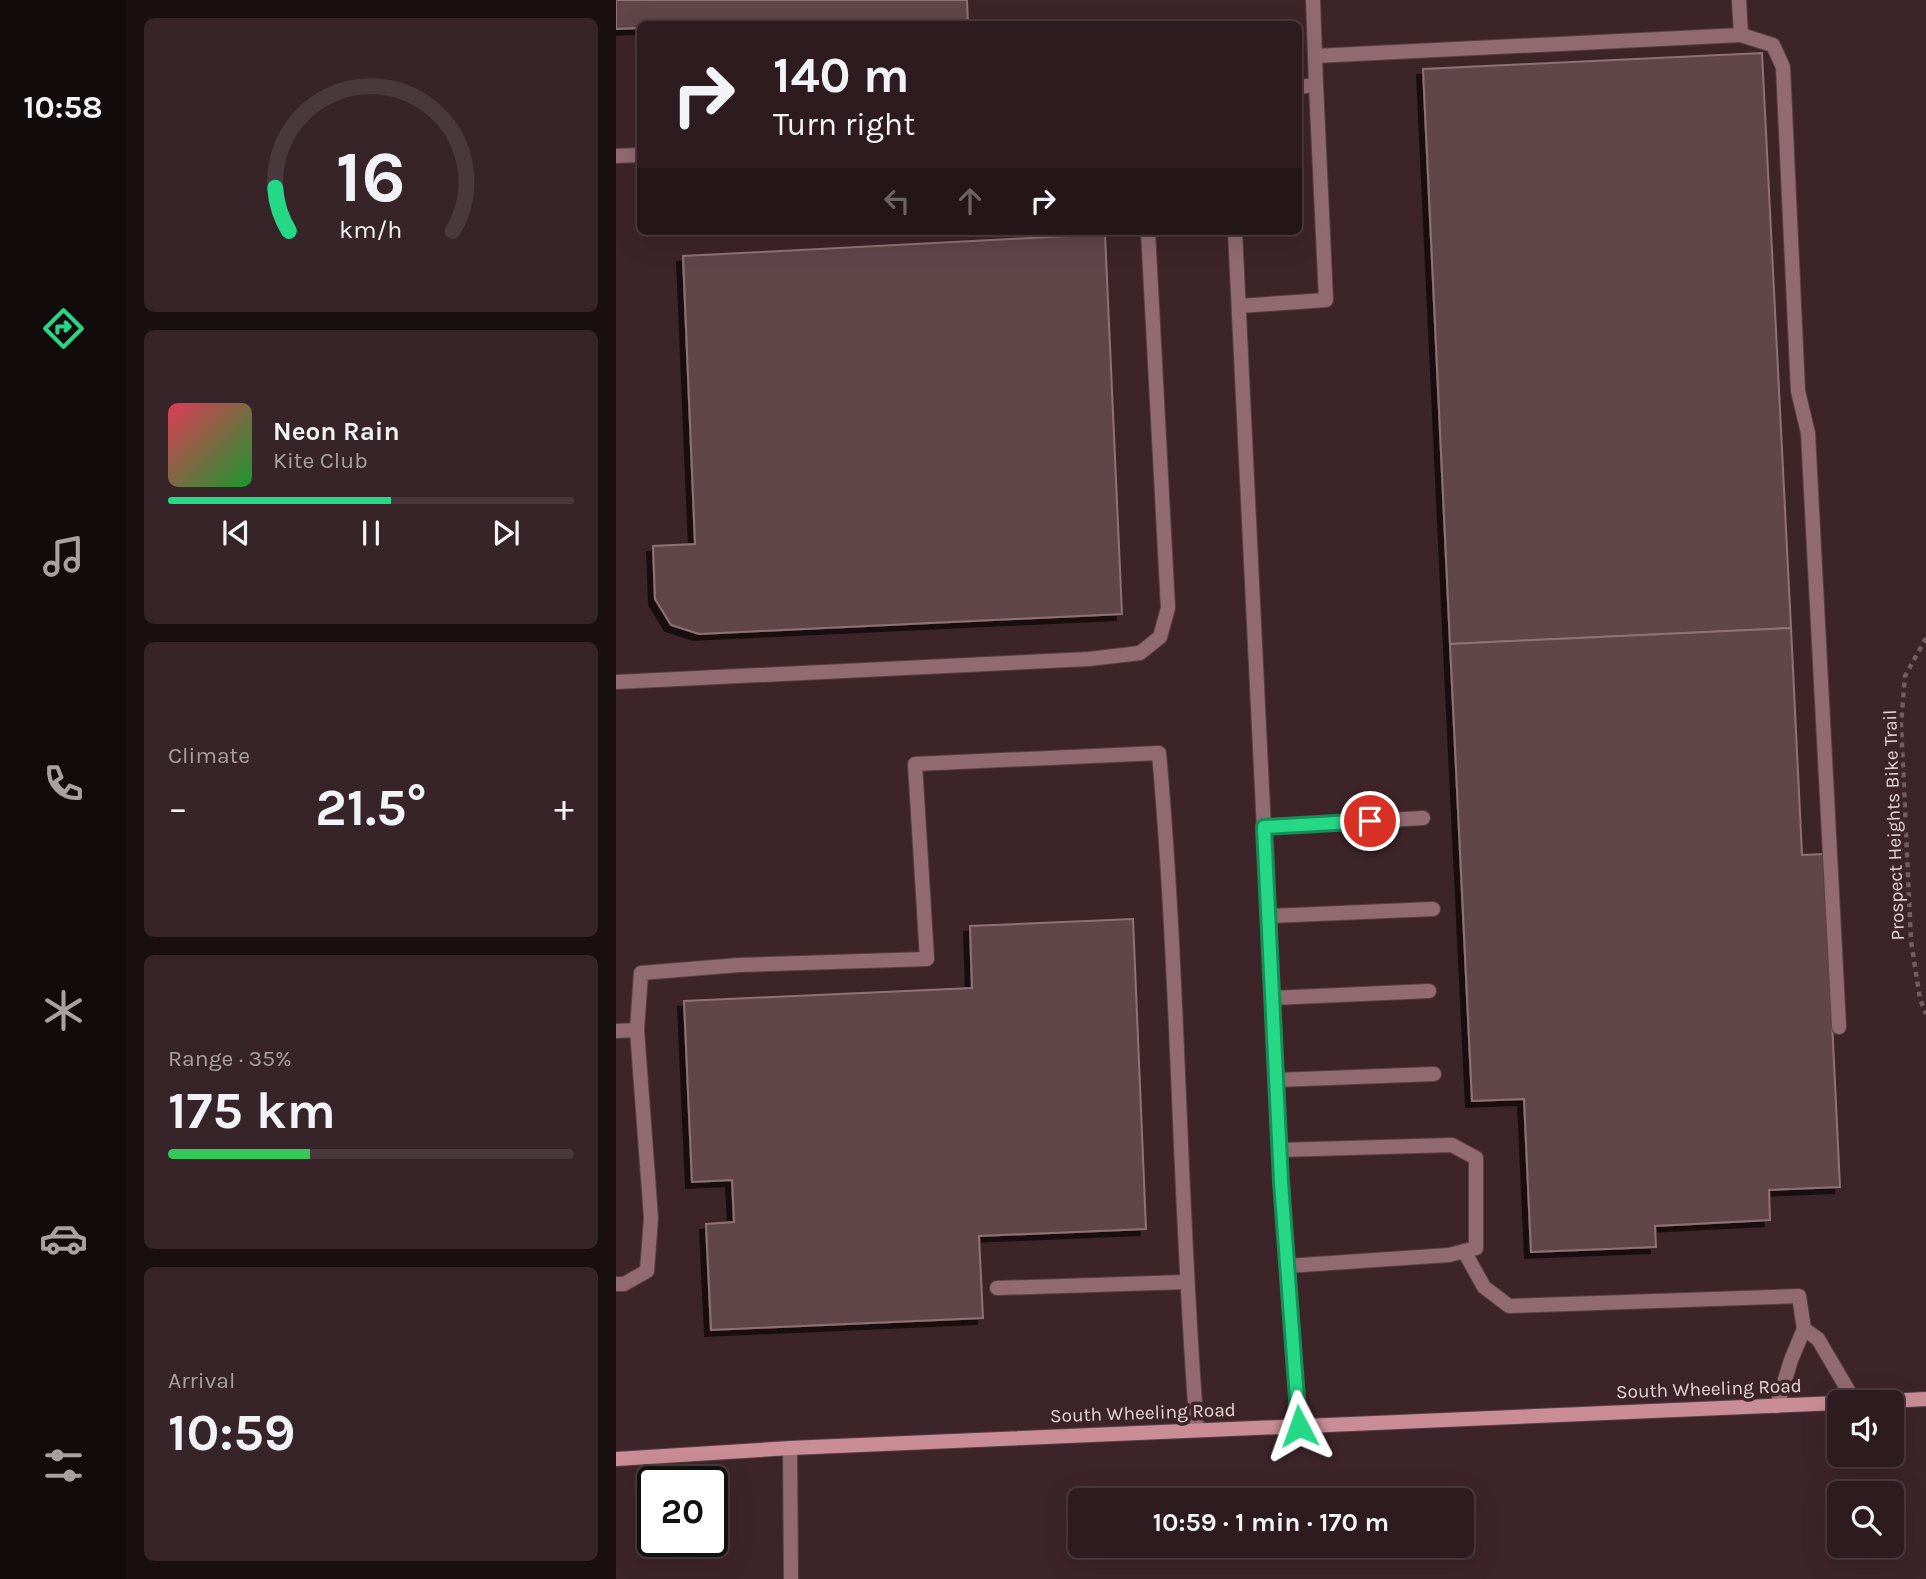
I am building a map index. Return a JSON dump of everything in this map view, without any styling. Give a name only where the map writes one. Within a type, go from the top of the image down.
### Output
[{"type":"main road","points":[[1904,1400],[1926,1399]]},
{"type":"main road","name":"South Wheeling Road","points":[[616,1459],[790,1448],[1827,1404]]},
{"type":"street","points":[[1239,306],[1326,300],[1313,0]]},
{"type":"street","points":[[1739,0],[1741,36]]},
{"type":"street","points":[[1315,56],[1741,36],[1773,45],[1783,67],[1798,391],[1808,433],[1839,1027]]},
{"type":"street","points":[[1302,87],[1316,86]]},
{"type":"street","points":[[616,156],[637,155]]},
{"type":"street","points":[[616,682],[1089,659],[1140,653],[1160,637],[1168,608],[1147,235]]},
{"type":"street","points":[[1235,235],[1279,1150],[1299,1426]]},
{"type":"street","points":[[616,1284],[624,1284],[647,1271],[651,1218],[637,1030],[642,973],[739,965],[927,959],[915,764],[1159,753],[1167,861],[1186,1282],[1197,1430]]},
{"type":"street","points":[[1264,827],[1423,818]]},
{"type":"street","points":[[1268,916],[1433,909]]},
{"type":"street","points":[[1272,998],[1429,991]]},
{"type":"street","points":[[616,1031],[637,1030]]},
{"type":"street","points":[[1276,1080],[1434,1074]]},
{"type":"street","points":[[1279,1150],[1452,1145],[1476,1158],[1476,1248],[1449,1255],[1287,1266]]},
{"type":"street","points":[[1464,1251],[1484,1287],[1509,1306],[1799,1296],[1804,1329],[1777,1406]]},
{"type":"street","points":[[997,1288],[1186,1282]]},
{"type":"street","points":[[1804,1329],[1818,1339],[1848,1390]]},
{"type":"street","points":[[790,1448],[790,1579]]},
{"type":"path","name":"Prospect Heights Bike Trail","points":[[1926,638],[1905,676],[1901,724],[1911,941],[1920,999],[1926,1014]]},
{"type":"building","points":[[616,0],[967,0],[968,21],[637,21],[637,28],[616,29]]},
{"type":"building","points":[[1762,53],[1791,628],[1450,644],[1423,69]]},
{"type":"building","points":[[1105,235],[1122,614],[699,634],[671,625],[655,599],[653,546],[695,544],[683,256]]},
{"type":"building","points":[[1791,628],[1802,855],[1824,854],[1840,1187],[1769,1190],[1770,1220],[1655,1226],[1656,1247],[1531,1252],[1524,1099],[1472,1101],[1450,644]]},
{"type":"building","points":[[1133,919],[1146,1229],[979,1236],[983,1318],[711,1330],[706,1224],[734,1222],[732,1180],[692,1182],[684,1001],[972,988],[970,926]]},
{"type":"route","points":[[1299,1426],[1281,1182],[1264,827],[1370,821]]}]
